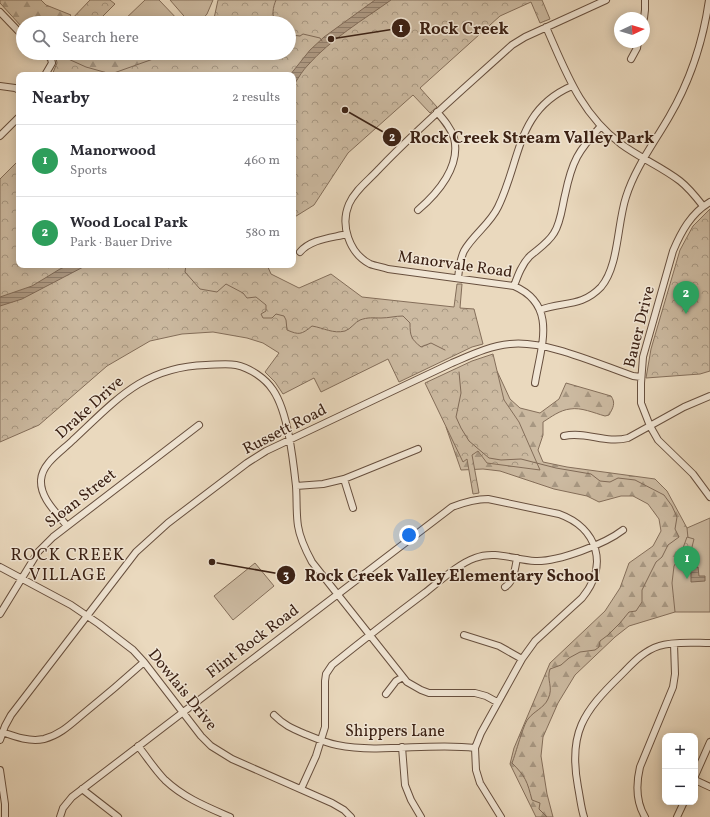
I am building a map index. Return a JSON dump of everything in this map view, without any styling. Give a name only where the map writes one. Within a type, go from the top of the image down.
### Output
[{"type":"street","points":[[300,252],[306,245],[311,243],[347,234],[346,212],[354,196],[402,145],[512,45],[525,37],[606,0]]},
{"type":"street","points":[[645,0],[645,12]]},
{"type":"street","points":[[540,310],[544,308],[567,305],[588,297],[607,279],[612,266],[621,213],[634,176],[681,95],[694,66],[706,22],[709,0]]},
{"type":"street","points":[[0,12],[16,29]]},
{"type":"street","points":[[546,27],[572,86],[584,105],[601,126],[621,144],[681,182],[703,206]]},
{"type":"street","points":[[630,58],[636,48]]},
{"type":"street","points":[[47,72],[52,63],[51,60]]},
{"type":"street","points":[[0,86],[16,88]]},
{"type":"street","points":[[458,278],[460,262],[464,251],[498,208],[531,120],[548,100],[562,90],[572,86]]},
{"type":"street","points":[[418,210],[429,201],[438,190],[450,170],[455,155],[455,143],[452,132],[437,112]]},
{"type":"street","points":[[0,136],[16,120]]},
{"type":"street","points":[[514,286],[524,262],[547,242],[555,232],[560,220],[568,178],[574,162],[585,143],[601,126]]},
{"type":"street","name":"Bauer Drive","points":[[710,202],[692,216],[685,226],[673,251],[645,346],[641,377],[642,403],[650,426],[658,440],[693,474],[710,497]]},
{"type":"street","name":"Manorvale Road","points":[[347,234],[350,244],[355,251],[365,261],[372,265],[388,269],[514,286],[529,295],[540,310],[543,318],[544,329],[535,383]]},
{"type":"street","name":"Russett Road","points":[[0,740],[2,732],[11,715],[136,552],[151,537],[247,463],[266,451],[474,353],[493,347],[526,343],[541,345],[633,376],[641,377]]},
{"type":"street","name":"Drake Drive","points":[[67,526],[44,497],[41,478],[44,470],[122,395],[156,374],[182,367],[220,364],[236,365],[254,372],[266,382],[279,400],[289,440],[296,486],[298,526],[302,542],[312,562],[407,682],[429,693],[475,693],[486,696],[497,702]]},
{"type":"street","points":[[564,436],[580,434],[605,439],[619,440],[628,438],[684,407],[710,396]]},
{"type":"street","name":"Sloan Street","points":[[0,614],[38,552],[53,537],[199,425]]},
{"type":"street","points":[[296,486],[323,484],[344,479],[418,449]]},
{"type":"street","points":[[344,479],[353,508]]},
{"type":"street","name":"Flint Rock Road","points":[[60,817],[63,808],[72,797],[82,789],[452,507],[470,500],[488,499],[564,516],[578,523],[584,529],[594,545],[597,558],[597,570],[589,590],[541,634],[522,659],[497,702],[475,748],[476,770],[480,784],[502,817]]},
{"type":"street","points":[[301,789],[326,727],[326,674],[332,665],[369,635],[470,560],[493,555],[535,561],[547,560],[562,557],[594,545],[609,539],[623,530]]},
{"type":"street","points":[[505,587],[512,580],[517,558]]},
{"type":"street","name":"Dowlais Drive","points":[[0,567],[22,578],[87,616],[133,650],[144,662],[200,736],[217,750],[232,759],[332,803],[344,810],[351,817]]},
{"type":"street","points":[[464,635],[499,646],[522,659]]},
{"type":"street","points":[[584,817],[574,768],[575,749],[578,734],[590,708],[601,694],[644,653],[657,646],[666,644],[710,643]]},
{"type":"street","points":[[645,817],[638,799],[637,779],[640,767],[674,687],[674,644]]},
{"type":"street","points":[[2,732],[30,740],[44,739],[55,735],[65,729],[144,662]]},
{"type":"street","points":[[386,694],[396,681],[403,677]]},
{"type":"street","name":"Shippers Lane","points":[[274,715],[283,724],[336,745],[363,748],[456,745],[475,748]]},
{"type":"street","points":[[698,769],[710,742]]},
{"type":"street","points":[[138,746],[164,779],[180,793],[230,817]]},
{"type":"street","points":[[402,747],[406,785],[411,800],[421,817]]},
{"type":"street","points":[[0,772],[5,804],[5,817]]},
{"type":"street","points":[[698,781],[710,787]]},
{"type":"street","points":[[82,789],[118,817]]},
{"type":"street","points":[[677,817],[683,805]]},
{"type":"green space","points":[[0,0],[41,0],[46,5],[71,15],[16,16],[16,21],[0,3]]},
{"type":"green space","points":[[90,0],[110,0],[115,4],[103,16],[75,16]]},
{"type":"green space","points":[[145,0],[159,0],[174,16],[128,16]]},
{"type":"green space","points":[[170,0],[213,0],[205,16],[184,16]]},
{"type":"green space","points":[[218,0],[542,0],[550,19],[540,23],[531,2],[500,16],[420,88],[437,107],[430,113],[413,95],[348,153],[314,205],[296,216],[296,72],[117,72],[150,60],[296,60],[296,16],[215,16]]},
{"type":"green space","points":[[56,60],[70,60],[86,67],[104,72],[53,72],[57,63]]},
{"type":"green space","points":[[70,60],[158,60],[159,63],[175,72],[62,72]]},
{"type":"green space","points":[[16,163],[16,268],[268,268],[271,274],[299,288],[331,274],[362,297],[454,307],[457,284],[462,284],[460,308],[474,309],[483,344],[472,347],[399,382],[388,359],[321,392],[314,378],[283,394],[275,382],[265,372],[279,353],[263,343],[247,338],[213,332],[182,334],[150,341],[107,366],[39,425],[0,442],[0,179]]},
{"type":"green space","points":[[710,209],[710,371],[700,374],[646,378],[651,349],[680,250],[693,226]]},
{"type":"green space","points":[[493,354],[504,400],[519,422],[540,470],[487,463],[478,451],[472,455],[479,493],[473,494],[467,459],[463,462],[425,383],[472,361]]},
{"type":"green space","points":[[497,371],[510,399],[520,408],[540,413],[559,399],[566,383],[611,396],[614,403],[609,415],[605,416],[583,410],[570,409],[559,412],[543,422],[543,435],[538,450],[543,462],[567,467],[655,479],[667,491],[687,528],[688,538],[685,547],[674,566],[672,583],[675,612],[629,626],[615,637],[575,675],[558,703],[543,737],[541,756],[547,794],[553,817],[536,817],[510,764],[514,748],[550,663],[605,611],[620,588],[629,563],[653,546],[661,531],[659,519],[648,504],[633,496],[621,496],[599,502],[587,496],[554,489],[500,471],[483,469],[461,470],[446,427]]},
{"type":"green space","points":[[710,518],[710,612],[675,612],[664,597],[677,544],[687,528]]},
{"type":"green space","points":[[687,537],[694,539],[691,551],[683,548]]},
{"type":"green space","points":[[255,563],[274,586],[233,620],[214,596]]},
{"type":"shaded area","points":[[375,0],[391,0],[348,30],[327,47],[306,67],[296,82],[296,72],[292,72],[310,50],[324,37]]},
{"type":"shaded area","points":[[81,268],[22,299],[0,306],[0,297],[32,286],[60,269]]},
{"type":"shaded area","points":[[685,567],[698,567],[699,576],[705,576],[705,581],[691,582],[691,573],[684,573]]},
{"type":"waterway","points":[[273,16],[276,0]]},
{"type":"waterway","points":[[296,36],[300,36],[303,34],[320,38],[322,41]]},
{"type":"waterway","points":[[186,268],[185,272],[200,289],[217,292],[226,284],[243,293],[247,298],[256,297],[266,305],[266,311],[261,314],[263,318],[272,318],[276,314],[284,316],[287,330],[294,333],[302,333],[312,326],[341,332],[347,330],[363,319],[403,316],[410,323],[413,339],[421,347],[431,343],[445,350]]},
{"type":"waterway","points":[[459,372],[461,393],[456,417],[469,441],[489,458],[501,460],[521,459],[556,468],[591,474],[600,481],[610,482],[618,478],[635,480],[664,495],[672,506],[677,517],[675,529],[679,537],[668,545],[662,557],[656,562],[642,590],[642,602],[636,611],[629,612],[620,623],[600,641],[599,647],[595,650],[580,652],[569,658],[561,665],[550,669],[550,695],[544,705],[526,722],[512,763],[525,780],[532,800],[540,803],[539,809],[547,817]]},
{"type":"place","name":"Rock Creek","points":[[331,39]]},
{"type":"place","name":"Rock Creek Stream Valley Park","points":[[345,110]]},
{"type":"place","name":"Wood Local Park","points":[[686,314]]},
{"type":"place","name":"Rock Creek Valley Elementary School","points":[[212,562]]},
{"type":"place","name":"Manorwood","points":[[687,579]]},
{"type":"district","name":"ROCK CREEK VILLAGE","points":[[68,565]]}]
